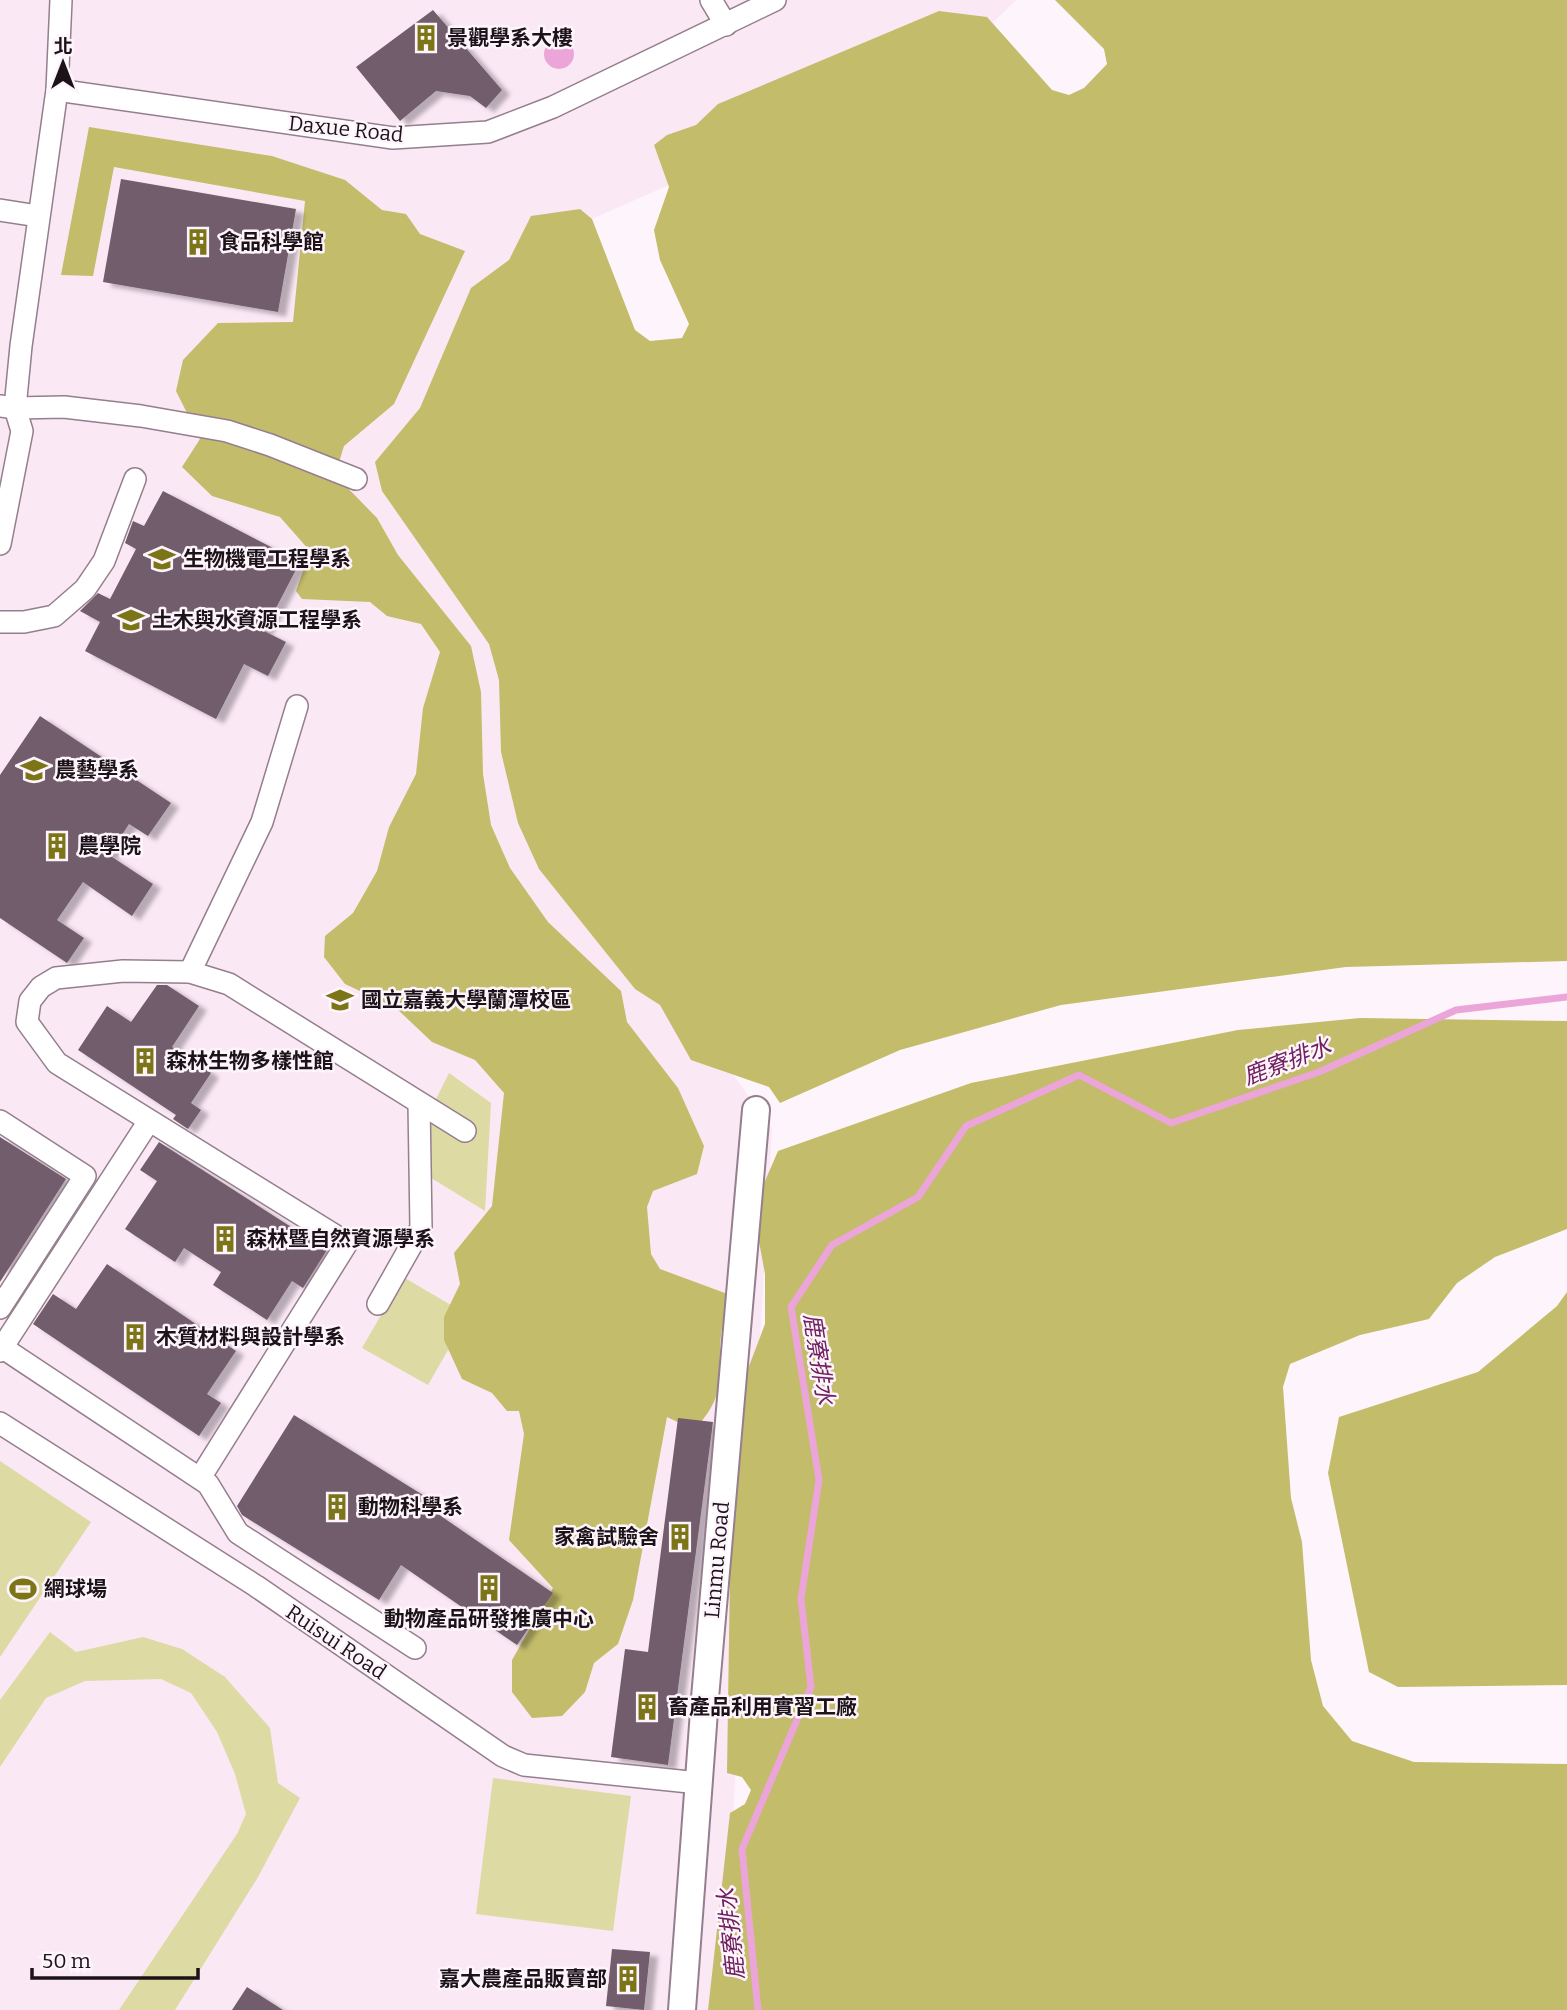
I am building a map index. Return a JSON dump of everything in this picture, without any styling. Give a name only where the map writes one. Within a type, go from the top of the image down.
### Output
[{"type":"street","points":[[0,426],[8,407],[21,345],[57,90],[61,0]]},
{"type":"street","points":[[711,0],[726,25]]},
{"type":"street","name":"Daxue Road","points":[[57,90],[393,138],[488,132],[553,107],[775,0]]},
{"type":"street","points":[[0,210],[38,216]]},
{"type":"street","points":[[8,407],[64,407],[141,416],[227,431],[270,444],[356,480]]},
{"type":"street","points":[[0,544],[22,430],[8,407]]},
{"type":"street","points":[[0,622],[24,622],[54,616],[85,589],[104,561],[135,480]]},
{"type":"street","points":[[190,972],[262,822],[297,706]]},
{"type":"street","points":[[200,1478],[347,1243],[57,1063],[27,1021],[30,1001],[41,987],[56,978],[123,971],[190,972],[229,984],[465,1131]]},
{"type":"street","points":[[378,1304],[421,1228],[419,1103]]},
{"type":"street","name":"Linmu Road","points":[[682,2010],[756,1110]]},
{"type":"street","points":[[0,1121],[85,1176],[0,1308]]},
{"type":"street","points":[[149,1121],[1,1348],[200,1478],[208,1484],[239,1533],[415,1648]]},
{"type":"street","name":"Ruisui Road","points":[[0,1423],[256,1587],[503,1756],[524,1765],[699,1783]]},
{"type":"shaded area","name":"國立嘉義大學蘭潭校區","points":[[0,0],[1016,0],[956,59],[544,240],[587,871],[772,1129],[722,2010],[0,2010]]},
{"type":"shaded area","points":[[1055,0],[1567,0],[1567,961],[1346,967],[1061,1005],[900,1050],[780,1103],[769,1087],[691,1060],[660,1005],[635,989],[539,869],[518,823],[501,752],[499,680],[489,644],[382,491],[375,462],[420,408],[471,288],[509,260],[531,216],[580,209],[592,219],[635,330],[650,341],[682,338],[689,324],[660,260],[654,230],[669,187],[654,145],[667,135],[696,125],[718,104],[939,11],[987,17],[1052,90],[1069,95],[1084,88],[1107,64],[1104,49]]},
{"type":"shaded area","points":[[559,39],[570,43],[574,54],[570,65],[559,69],[548,65],[544,54],[548,43]]},
{"type":"shaded area","points":[[89,127],[272,156],[345,180],[382,210],[406,214],[420,234],[465,251],[394,404],[344,446],[335,475],[377,518],[398,555],[471,646],[481,692],[483,774],[491,825],[510,868],[548,922],[621,991],[627,1022],[678,1088],[704,1146],[697,1174],[653,1191],[647,1207],[651,1254],[660,1269],[733,1296],[722,1328],[719,1382],[713,1404],[694,1430],[667,1417],[633,1600],[618,1644],[594,1663],[585,1692],[562,1716],[532,1718],[512,1692],[512,1660],[553,1588],[509,1540],[524,1434],[519,1411],[507,1411],[492,1393],[462,1379],[444,1340],[444,1317],[460,1284],[454,1253],[492,1206],[504,1093],[475,1060],[432,1042],[396,1008],[345,984],[324,957],[325,936],[353,913],[377,871],[389,827],[416,774],[423,708],[440,652],[421,624],[387,616],[370,602],[302,599],[296,591],[310,551],[280,517],[212,496],[182,467],[200,439],[176,391],[183,360],[218,323],[293,322],[305,201],[114,167],[93,276],[61,275]]},
{"type":"shaded area","points":[[1360,1018],[1567,1021],[1567,1229],[1495,1257],[1457,1283],[1429,1319],[1360,1335],[1290,1364],[1283,1387],[1291,1498],[1302,1542],[1311,1660],[1323,1706],[1352,1741],[1414,1762],[1567,1764],[1567,2010],[708,2010],[730,1813],[745,1804],[751,1790],[742,1777],[727,1773],[731,1506],[743,1382],[765,1324],[765,1274],[753,1209],[778,1151],[971,1083],[1238,1030]]},
{"type":"shaded area","points":[[449,1073],[491,1103],[485,1211],[428,1176],[426,1119]]},
{"type":"shaded area","points":[[403,1277],[468,1315],[428,1385],[362,1348]]},
{"type":"shaded area","points":[[1567,1292],[1567,1685],[1398,1687],[1369,1672],[1328,1473],[1339,1417],[1478,1372],[1557,1306]]},
{"type":"shaded area","name":"網球場","points":[[0,1461],[91,1522],[0,1657]]},
{"type":"shaded area","points":[[50,1632],[76,1652],[143,1637],[182,1649],[225,1677],[270,1728],[278,1783],[300,1798],[258,1877],[175,2010],[119,2010],[237,1834],[246,1814],[235,1774],[217,1732],[191,1693],[161,1679],[85,1681],[46,1698],[0,1767],[0,1700]]},
{"type":"shaded area","points":[[493,1778],[631,1796],[613,1931],[476,1914]]},
{"type":"building","name":"景觀學系大樓","points":[[433,10],[502,90],[486,108],[470,96],[436,91],[400,121],[356,67]]},
{"type":"building","name":"食品科學館","points":[[121,179],[296,209],[278,312],[103,282]]},
{"type":"building","points":[[163,491],[300,562],[264,631],[286,642],[268,676],[244,664],[216,719],[85,651],[100,622],[80,611],[98,593],[110,599],[136,549],[125,543],[133,521],[144,526]]},
{"type":"building","name":"農學院","points":[[40,716],[171,803],[148,836],[129,824],[109,855],[153,884],[132,916],[83,882],[57,920],[84,938],[67,963],[0,918],[0,775]]},
{"type":"building","name":"森林生物多樣性館","points":[[157,985],[167,985],[199,1006],[172,1047],[211,1073],[191,1103],[201,1110],[188,1129],[173,1119],[176,1115],[78,1050],[107,1006],[131,1022]]},
{"type":"building","points":[[0,1137],[66,1179],[0,1282]]},
{"type":"building","name":"森林暨自然資源學系","points":[[159,1142],[327,1250],[303,1288],[292,1281],[267,1320],[213,1285],[221,1272],[184,1248],[175,1262],[125,1229],[157,1181],[140,1170]]},
{"type":"building","name":"木質材料與設計學系","points":[[107,1264],[236,1351],[207,1394],[221,1403],[199,1436],[33,1324],[53,1294],[76,1309]]},
{"type":"building","name":"動物科學系","points":[[294,1415],[439,1505],[435,1512],[553,1593],[517,1645],[401,1565],[379,1600],[242,1515],[237,1506]]},
{"type":"building","points":[[678,1418],[713,1422],[668,1765],[611,1757],[625,1649],[648,1652]]},
{"type":"building","name":"嘉大農產品販賣部","points":[[612,1949],[650,1952],[644,2010],[606,2006]]},
{"type":"building","points":[[247,1987],[283,2010],[232,2010]]},
{"type":"waterway","name":"鹿寮排水","points":[[758,2010],[742,1849],[811,1687],[801,1599],[819,1480],[791,1307],[832,1245],[918,1197],[966,1126],[1079,1075],[1171,1123],[1319,1072],[1456,1010],[1567,997]]},
{"type":"place","name":"景觀學系大樓","points":[[426,38]]},
{"type":"place","name":"食品科學館","points":[[198,242]]},
{"type":"place","name":"生物機電工程學系","points":[[162,559]]},
{"type":"place","name":"土木與水資源工程學系","points":[[131,620]]},
{"type":"place","name":"農藝學系","points":[[34,770]]},
{"type":"place","name":"農學院","points":[[57,846]]},
{"type":"place","name":"國立嘉義大學蘭潭校區","points":[[340,1000]]},
{"type":"place","name":"森林生物多樣性館","points":[[145,1061]]},
{"type":"place","name":"森林暨自然資源學系","points":[[225,1239]]},
{"type":"place","name":"木質材料與設計學系","points":[[135,1337]]},
{"type":"place","name":"動物科學系","points":[[337,1507]]},
{"type":"place","name":"家禽試驗舍","points":[[680,1537]]},
{"type":"place","name":"動物產品研發推廣中心","points":[[489,1588]]},
{"type":"place","name":"網球場","points":[[23,1589]]},
{"type":"place","name":"畜產品利用實習工廠","points":[[647,1707]]},
{"type":"place","name":"嘉大農產品販賣部","points":[[628,1979]]}]
